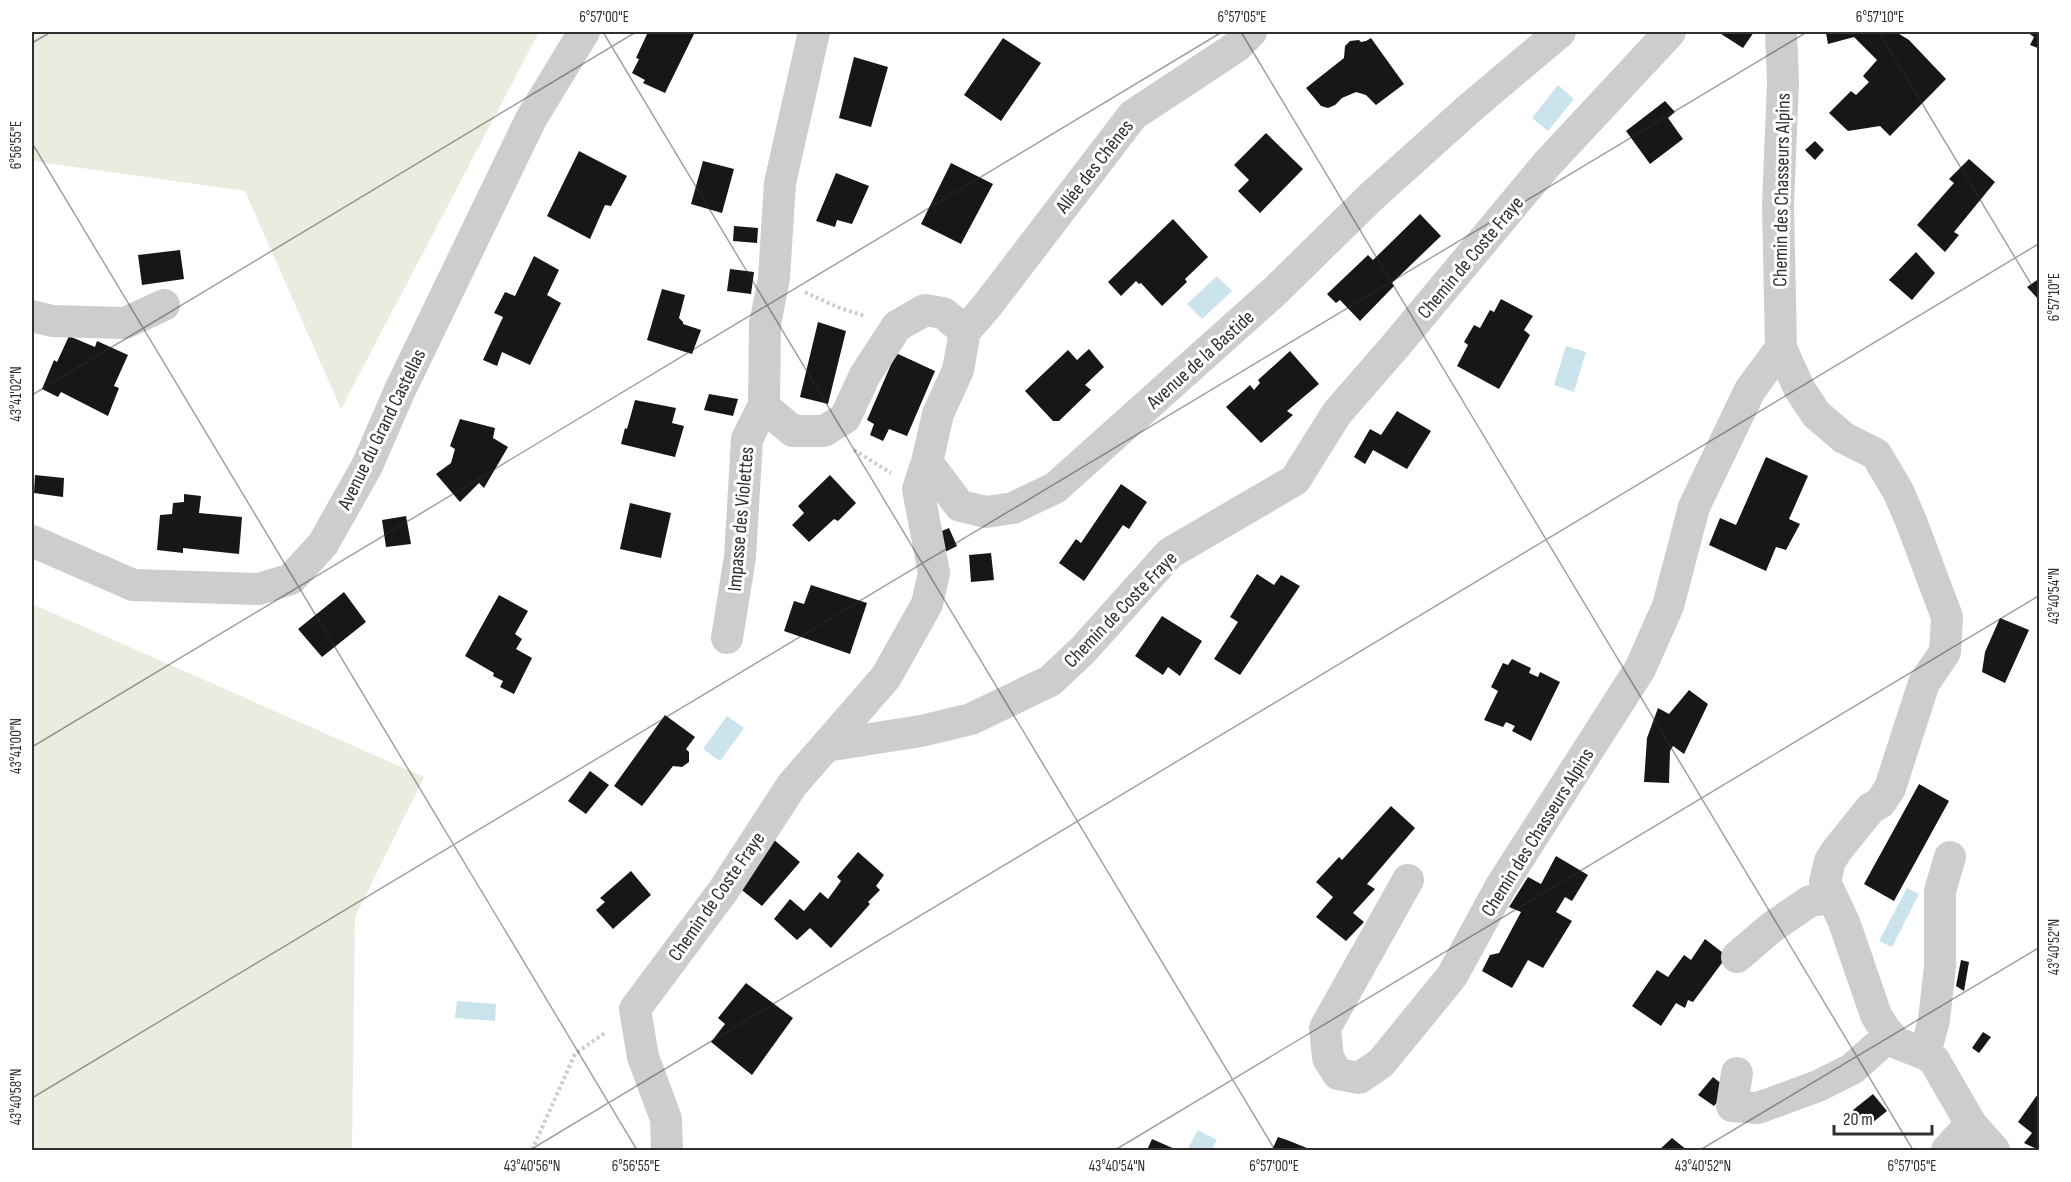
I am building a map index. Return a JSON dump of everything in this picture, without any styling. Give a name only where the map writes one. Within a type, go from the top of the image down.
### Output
[{"type":"street","name":"Avenue du Grand Castellas","points":[[32,541],[133,585],[259,590],[291,579],[323,544],[367,466],[400,390],[531,119],[584,32]]},
{"type":"street","points":[[814,32],[780,183],[774,278],[765,324],[764,405],[792,431],[824,431],[845,418],[865,375],[897,326],[925,310],[943,313],[965,331],[958,370],[938,414],[922,476],[934,573],[927,604],[886,677],[826,746]]},
{"type":"street","name":"Allée des Chênes","points":[[965,331],[986,307],[1133,115],[1236,47],[1251,32]]},
{"type":"street","name":"Avenue de la Bastide","points":[[922,476],[960,506],[986,512],[1013,508],[1055,488],[1274,292],[1372,196],[1463,114],[1560,32]]},
{"type":"street","name":"Chemin de Coste Fraye","points":[[624,1018],[723,891],[792,785],[826,746],[921,731],[971,719],[1050,681],[1083,650],[1170,553],[1295,480],[1336,413],[1547,164],[1670,32]]},
{"type":"street","name":"Chemin des Chasseurs Alpins","points":[[1781,32],[1783,81],[1778,205],[1781,348],[1799,388],[1816,414],[1844,438],[1876,454],[1898,491],[1947,617],[1945,652],[1924,683],[1890,788],[1880,803],[1871,808],[1830,861],[1825,882],[1844,922],[1875,1015],[1898,1043],[1934,1060],[1971,1125],[1994,1150]]},
{"type":"street","points":[[32,316],[52,321],[125,323],[164,305]]},
{"type":"street","name":"Chemin des Chasseurs Alpins","points":[[1408,880],[1325,1028],[1328,1058],[1338,1074],[1359,1078],[1381,1063],[1452,976],[1501,886],[1640,669],[1668,606],[1694,507],[1749,390],[1781,348]]},
{"type":"street","name":"Impasse des Violettes","points":[[727,638],[740,557],[747,439],[764,405]]},
{"type":"street","points":[[1925,1054],[1934,1020],[1940,966],[1940,891],[1950,857]]},
{"type":"street","points":[[1737,957],[1772,927],[1810,901],[1831,898]]},
{"type":"street","points":[[624,1018],[643,1057],[666,1119],[667,1150]]},
{"type":"street","points":[[1737,1073],[1732,1106],[1758,1108],[1818,1086],[1852,1069],[1890,1035]]},
{"type":"street","points":[[1947,1150],[1971,1125]]},
{"type":"path","points":[[774,278],[837,307],[897,326]]},
{"type":"path","points":[[824,431],[922,476]]},
{"type":"path","points":[[532,1150],[575,1054],[624,1018]]},
{"type":"shaded area","points":[[32,32],[539,32],[341,409],[245,191],[32,161]]},
{"type":"shaded area","points":[[32,604],[424,777],[355,917],[352,1150],[32,1150]]},
{"type":"water","points":[[1558,85],[1574,99],[1548,131],[1532,118]]},
{"type":"water","points":[[1217,276],[1232,291],[1202,319],[1187,304]]},
{"type":"water","points":[[1566,346],[1586,352],[1574,392],[1554,385]]},
{"type":"water","points":[[727,716],[744,728],[720,761],[703,749]]},
{"type":"water","points":[[1907,888],[1919,894],[1892,947],[1879,941]]},
{"type":"water","points":[[457,1001],[496,1004],[495,1021],[455,1018]]},
{"type":"water","points":[[1198,1130],[1217,1140],[1211,1150],[1187,1150]]},
{"type":"building","points":[[644,32],[695,32],[665,93],[643,83],[645,80],[632,73],[647,34]]},
{"type":"building","points":[[1718,32],[1754,32],[1743,48]]},
{"type":"building","points":[[1827,32],[1896,32],[1909,40],[1946,79],[1890,136],[1880,126],[1848,131],[1829,113],[1851,91],[1856,95],[1869,82],[1863,76],[1877,60],[1854,37],[1828,44]]},
{"type":"building","points":[[2027,32],[2040,32],[2040,49],[2030,45],[2034,37]]},
{"type":"building","points":[[1003,38],[1041,63],[1001,121],[964,95]]},
{"type":"building","points":[[1371,38],[1404,84],[1376,105],[1366,95],[1356,92],[1328,108],[1321,106],[1306,88],[1344,58],[1345,46],[1350,41],[1359,40],[1361,42]]},
{"type":"building","points":[[854,57],[888,67],[871,127],[839,118]]},
{"type":"building","points":[[1665,101],[1675,112],[1668,118],[1683,139],[1650,164],[1626,131]]},
{"type":"building","points":[[1266,133],[1303,169],[1260,213],[1238,191],[1249,180],[1234,165]]},
{"type":"building","points":[[1815,141],[1824,150],[1815,160],[1805,150]]},
{"type":"building","points":[[579,151],[627,176],[611,206],[605,205],[590,239],[547,216]]},
{"type":"building","points":[[1969,159],[1995,182],[1954,232],[1959,235],[1945,252],[1917,225],[1954,183],[1949,179]]},
{"type":"building","points":[[703,161],[734,169],[722,213],[691,204]]},
{"type":"building","points":[[951,163],[993,184],[961,244],[921,224]]},
{"type":"building","points":[[836,173],[869,186],[852,224],[837,220],[835,227],[816,221]]},
{"type":"building","points":[[1420,214],[1441,236],[1392,283],[1394,286],[1360,321],[1340,300],[1336,303],[1327,294],[1368,255],[1373,260]]},
{"type":"building","points":[[1173,219],[1208,257],[1185,279],[1187,282],[1162,306],[1141,283],[1136,281],[1121,296],[1108,282]]},
{"type":"building","points":[[734,226],[758,228],[757,243],[733,241]]},
{"type":"building","points":[[180,250],[184,279],[142,285],[138,255]]},
{"type":"building","points":[[1916,252],[1935,273],[1912,300],[1889,280]]},
{"type":"building","points":[[534,256],[559,270],[547,295],[561,303],[530,365],[502,352],[497,366],[483,360],[503,317],[494,313],[505,292],[515,296]]},
{"type":"building","points":[[730,269],[754,272],[751,294],[727,291]]},
{"type":"building","points":[[2040,278],[2040,301],[2027,287]]},
{"type":"building","points":[[662,289],[685,295],[679,318],[683,324],[701,330],[692,354],[647,340]]},
{"type":"building","points":[[1501,299],[1533,316],[1524,330],[1530,335],[1499,389],[1457,366],[1468,345],[1464,342],[1474,325],[1480,328],[1490,310],[1494,312]]},
{"type":"building","points":[[818,322],[846,331],[828,404],[800,397]]},
{"type":"building","points":[[69,336],[95,347],[97,341],[128,355],[114,386],[119,388],[108,416],[61,392],[58,397],[42,389],[54,360],[57,362]]},
{"type":"building","points":[[1089,349],[1104,367],[1085,385],[1091,390],[1059,421],[1053,421],[1025,391],[1068,350],[1077,360]]},
{"type":"building","points":[[1290,351],[1319,384],[1287,411],[1293,415],[1261,443],[1226,407],[1250,385],[1254,390],[1260,383],[1258,380]]},
{"type":"building","points":[[896,353],[935,371],[907,436],[889,429],[883,441],[870,435],[874,424],[867,420]]},
{"type":"building","points":[[709,394],[738,399],[733,416],[704,410]]},
{"type":"building","points":[[635,400],[676,408],[672,423],[684,426],[675,457],[621,444]]},
{"type":"building","points":[[1397,411],[1431,431],[1407,469],[1373,450],[1365,464],[1354,457],[1370,429],[1381,435]]},
{"type":"building","points":[[460,419],[495,428],[493,438],[508,447],[484,488],[479,483],[460,502],[436,474],[451,463],[455,449],[450,446]]},
{"type":"building","points":[[1766,457],[1808,476],[1789,519],[1800,524],[1786,550],[1776,547],[1766,571],[1709,545],[1720,518],[1736,525]]},
{"type":"building","points":[[35,475],[64,478],[63,497],[34,493]]},
{"type":"building","points":[[830,475],[856,503],[838,521],[834,519],[809,542],[792,525],[804,513],[798,506]]},
{"type":"building","points":[[1121,484],[1147,502],[1129,529],[1123,525],[1084,581],[1059,563],[1076,539],[1081,543]]},
{"type":"building","points":[[184,494],[201,496],[199,513],[242,517],[239,554],[183,548],[183,553],[157,550],[160,515],[172,514],[173,503],[184,502]]},
{"type":"building","points":[[630,503],[671,513],[661,558],[620,549]]},
{"type":"building","points":[[406,516],[411,544],[386,547],[382,520]]},
{"type":"building","points":[[949,528],[957,546],[945,552],[937,533]]},
{"type":"building","points":[[991,553],[994,580],[971,582],[969,555]]},
{"type":"building","points":[[1257,574],[1274,585],[1281,575],[1300,586],[1240,675],[1214,659],[1238,622],[1230,617]]},
{"type":"building","points":[[811,585],[867,603],[850,654],[784,631],[794,601],[804,604]]},
{"type":"building","points":[[344,592],[366,622],[322,657],[298,629]]},
{"type":"building","points":[[499,595],[528,611],[515,634],[522,639],[516,649],[532,658],[514,694],[500,687],[503,681],[493,676],[494,673],[465,656]]},
{"type":"building","points":[[1162,616],[1202,641],[1180,676],[1168,667],[1163,675],[1135,656]]},
{"type":"building","points":[[2000,618],[2029,630],[2005,683],[1982,672],[1985,652]]},
{"type":"building","points":[[1512,659],[1531,668],[1529,673],[1538,677],[1540,672],[1560,682],[1531,741],[1512,731],[1515,726],[1506,722],[1503,727],[1484,720],[1498,691],[1491,687],[1503,663],[1508,665]]},
{"type":"building","points":[[1689,690],[1708,704],[1684,754],[1673,746],[1670,751],[1669,783],[1644,782],[1647,738],[1658,708],[1669,714]]},
{"type":"building","points":[[665,715],[695,737],[686,749],[689,752],[689,762],[682,767],[673,766],[642,806],[614,786]]},
{"type":"building","points":[[590,771],[609,785],[586,814],[568,801]]},
{"type":"building","points":[[1919,784],[1949,801],[1894,901],[1864,884]]},
{"type":"building","points":[[1391,806],[1415,828],[1367,884],[1375,889],[1353,913],[1364,922],[1346,941],[1316,917],[1333,897],[1316,882],[1339,857],[1342,860]]},
{"type":"building","points":[[772,838],[800,862],[762,906],[738,887]]},
{"type":"building","points":[[858,852],[884,875],[876,886],[880,890],[831,948],[810,928],[797,940],[774,919],[790,899],[804,911],[820,892],[828,899],[841,881],[837,877]]},
{"type":"building","points":[[1556,856],[1588,875],[1572,901],[1565,897],[1556,912],[1572,921],[1543,968],[1528,960],[1512,988],[1482,971],[1490,955],[1499,953],[1521,912],[1509,907],[1528,877],[1541,884]]},
{"type":"building","points":[[631,871],[651,895],[613,929],[596,910],[605,902],[600,898]]},
{"type":"building","points":[[1705,939],[1727,956],[1693,1002],[1688,1000],[1685,1008],[1676,1003],[1661,1026],[1632,1006],[1657,970],[1668,977],[1684,955],[1691,960]]},
{"type":"building","points":[[1961,960],[1969,962],[1964,991],[1956,986]]},
{"type":"building","points":[[746,983],[793,1018],[752,1075],[711,1042],[725,1024],[718,1018]]},
{"type":"building","points":[[1983,1032],[1991,1037],[1979,1053],[1972,1048]]},
{"type":"building","points":[[1713,1077],[1728,1089],[1714,1106],[1698,1095]]},
{"type":"building","points":[[2040,1091],[2039,1150],[2024,1143],[2032,1133],[2018,1122]]},
{"type":"building","points":[[1873,1094],[1887,1111],[1867,1127],[1853,1110]]},
{"type":"building","points":[[1278,1137],[1287,1140],[1312,1150],[1272,1150]]},
{"type":"building","points":[[1672,1138],[1687,1150],[1659,1150]]},
{"type":"building","points":[[1152,1139],[1177,1150],[1147,1150]]}]
